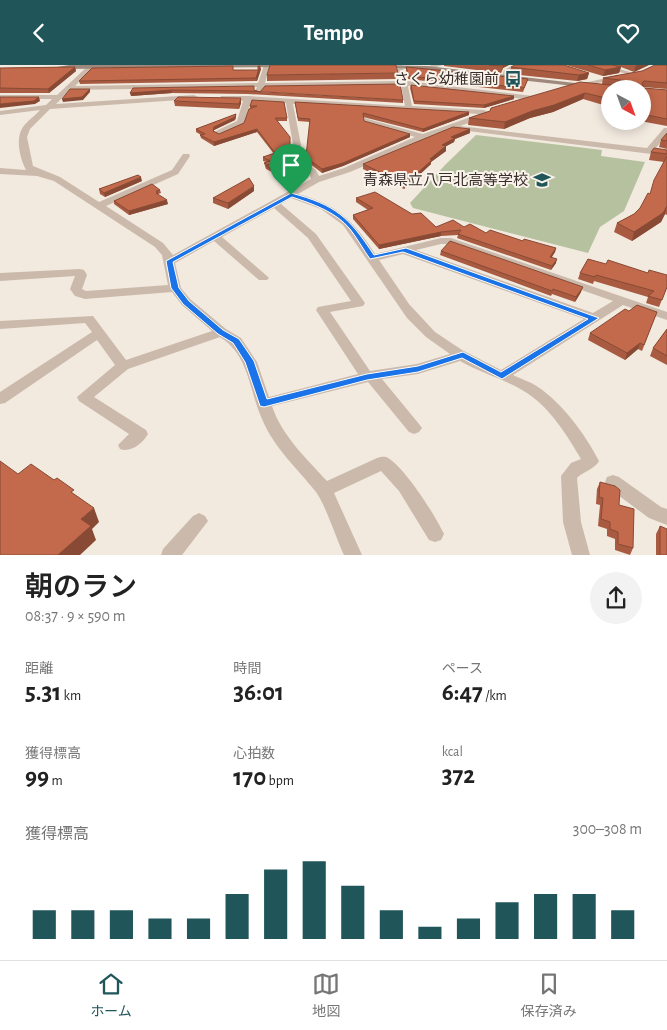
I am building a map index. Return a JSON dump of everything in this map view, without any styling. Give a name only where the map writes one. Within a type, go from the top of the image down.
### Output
[{"type":"street","points":[[219,133],[241,122],[260,85],[267,65]]},
{"type":"street","points":[[53,67],[281,65]]},
{"type":"street","points":[[381,65],[601,86]]},
{"type":"street","points":[[426,68],[440,65]]},
{"type":"street","points":[[504,76],[506,71],[518,65]]},
{"type":"street","points":[[599,65],[637,75]]},
{"type":"street","points":[[92,66],[26,127],[23,137],[26,161],[29,168],[58,179],[158,245],[167,254],[175,288],[194,310],[220,332],[236,341],[250,361],[268,419],[290,452],[324,490],[352,555]]},
{"type":"street","points":[[400,66],[409,108]]},
{"type":"street","points":[[583,74],[602,80],[637,75],[646,71]]},
{"type":"street","points":[[515,105],[579,84],[601,80]]},
{"type":"street","points":[[70,88],[403,83],[542,95]]},
{"type":"street","points":[[0,97],[60,97]]},
{"type":"street","points":[[0,113],[172,97],[202,97]]},
{"type":"street","points":[[170,261],[316,180],[347,170],[489,111],[212,98]]},
{"type":"street","points":[[289,102],[297,145],[295,159],[313,171],[316,180]]},
{"type":"street","points":[[367,120],[423,137]]},
{"type":"street","points":[[453,127],[667,153]]},
{"type":"street","points":[[650,151],[667,130]]},
{"type":"street","points":[[99,205],[175,172],[186,156]]},
{"type":"street","points":[[0,171],[38,173]]},
{"type":"street","points":[[291,195],[316,203],[343,218],[353,228],[393,291],[420,325],[437,339],[502,376],[531,389],[541,396],[561,417],[591,461],[577,468],[569,476],[572,522],[581,555]]},
{"type":"street","points":[[274,203],[312,236],[359,303],[322,310],[369,377],[414,427]]},
{"type":"street","points":[[214,236],[263,279]]},
{"type":"street","points":[[372,258],[441,241],[451,241],[667,316]]},
{"type":"street","points":[[404,250],[595,318]]},
{"type":"street","points":[[0,277],[80,271],[81,275],[76,289],[79,293],[86,295],[175,288]]},
{"type":"street","points":[[502,376],[623,300]]},
{"type":"street","points":[[0,325],[89,319],[123,366]]},
{"type":"street","points":[[126,445],[140,434],[84,397],[123,366],[220,332]]},
{"type":"street","points":[[0,399],[99,333]]},
{"type":"street","points":[[264,403],[369,377],[418,369],[463,355]]},
{"type":"street","points":[[324,490],[383,463],[405,485],[435,534]]},
{"type":"street","points":[[612,482],[655,513],[667,517]]},
{"type":"street","points":[[170,555],[199,521]]},
{"type":"green space","name":"青森県立八戸北高等学校","points":[[476,135],[602,150],[601,156],[645,162],[624,211],[600,227],[588,253],[413,208],[410,203]]},
{"type":"building","points":[[270,65],[396,65],[398,73],[267,75]]},
{"type":"building","points":[[515,65],[564,65],[589,73],[579,75],[511,67]]},
{"type":"building","points":[[588,65],[612,65],[621,67],[605,70]]},
{"type":"building","points":[[655,65],[667,65],[667,83],[651,82],[651,80],[603,78],[642,71]]},
{"type":"building","points":[[233,66],[233,70],[258,70],[258,66],[260,66],[256,78],[79,81],[92,68]]},
{"type":"building","points":[[75,67],[48,89],[0,88],[0,68]]},
{"type":"building","points":[[406,67],[528,79],[524,88],[409,76]]},
{"type":"building","points":[[580,82],[601,84],[601,97],[585,93],[505,122],[469,118],[490,111],[491,108]]},
{"type":"building","points":[[400,84],[403,100],[260,92],[265,86]]},
{"type":"building","points":[[411,85],[514,96],[484,105],[414,101]]},
{"type":"building","points":[[254,86],[254,90],[259,92],[171,90],[130,93],[133,88]]},
{"type":"building","points":[[70,89],[90,89],[82,97],[62,99]]},
{"type":"building","points":[[651,89],[667,90],[667,119],[651,116]]},
{"type":"building","points":[[0,97],[39,97],[34,101],[0,104]]},
{"type":"building","points":[[178,97],[241,98],[239,104],[174,101]]},
{"type":"building","points":[[252,100],[284,102],[287,118],[275,118],[290,137],[290,157],[306,169],[287,177],[266,166],[269,165],[264,163],[270,161],[263,157],[275,153],[257,129],[214,142],[200,135],[205,134],[196,129],[236,114],[235,117],[214,127],[213,131],[219,134],[244,123],[249,109],[257,106],[250,106]]},
{"type":"building","points":[[295,102],[469,112],[423,129],[363,113],[364,121],[410,134],[343,163],[322,169],[301,154],[301,151],[306,156],[310,119],[298,118]]},
{"type":"building","points":[[453,127],[470,129],[451,137],[455,138],[442,145],[446,146],[405,184],[363,164]]},
{"type":"building","points":[[667,133],[667,141],[661,140]]},
{"type":"building","points":[[654,148],[667,150],[667,154],[651,152]]},
{"type":"building","points":[[667,156],[667,206],[663,213],[634,232],[617,223],[634,214],[640,208],[648,193],[650,194],[654,180]]},
{"type":"building","points":[[138,175],[141,177],[104,193],[99,189]]},
{"type":"building","points":[[249,178],[254,186],[228,203],[213,198]]},
{"type":"building","points":[[152,184],[160,190],[156,191],[158,193],[156,193],[167,200],[129,211],[114,201]]},
{"type":"building","points":[[375,192],[412,214],[421,213],[436,227],[453,220],[464,227],[470,224],[486,233],[490,230],[523,241],[524,239],[556,248],[550,257],[557,259],[552,266],[458,234],[461,230],[441,232],[379,245],[353,215],[373,208],[356,198]]},
{"type":"building","points":[[450,241],[583,287],[576,297],[553,289],[552,291],[441,251]]},
{"type":"building","points":[[588,259],[606,264],[608,260],[648,273],[649,270],[667,275],[667,287],[662,300],[648,296],[654,291],[596,275],[595,277],[580,273]]},
{"type":"building","points":[[637,305],[657,312],[644,345],[640,343],[627,353],[590,333],[625,309],[629,311]]},
{"type":"building","points":[[667,329],[667,356],[653,348]]},
{"type":"building","points":[[0,461],[18,474],[31,464],[54,480],[57,478],[74,490],[71,492],[94,508],[81,519],[91,526],[58,555],[0,555]]},
{"type":"building","points":[[600,482],[615,486],[620,490],[619,505],[634,509],[633,548],[618,544],[618,532],[610,529],[610,522],[601,519],[603,498],[599,497]]},
{"type":"building","points":[[660,526],[667,529],[667,555],[660,555]]},
{"type":"place","name":"さくら幼稚園前","points":[[513,79]]},
{"type":"place","name":"青森県立八戸北高等学校","points":[[542,180]]},
{"type":"route","points":[[291,195],[316,203],[343,218],[353,228],[372,258],[404,250],[595,318],[502,376],[463,355],[418,369],[367,377],[264,403],[250,361],[236,341],[220,332],[186,302],[175,288],[170,261],[291,195]]}]
